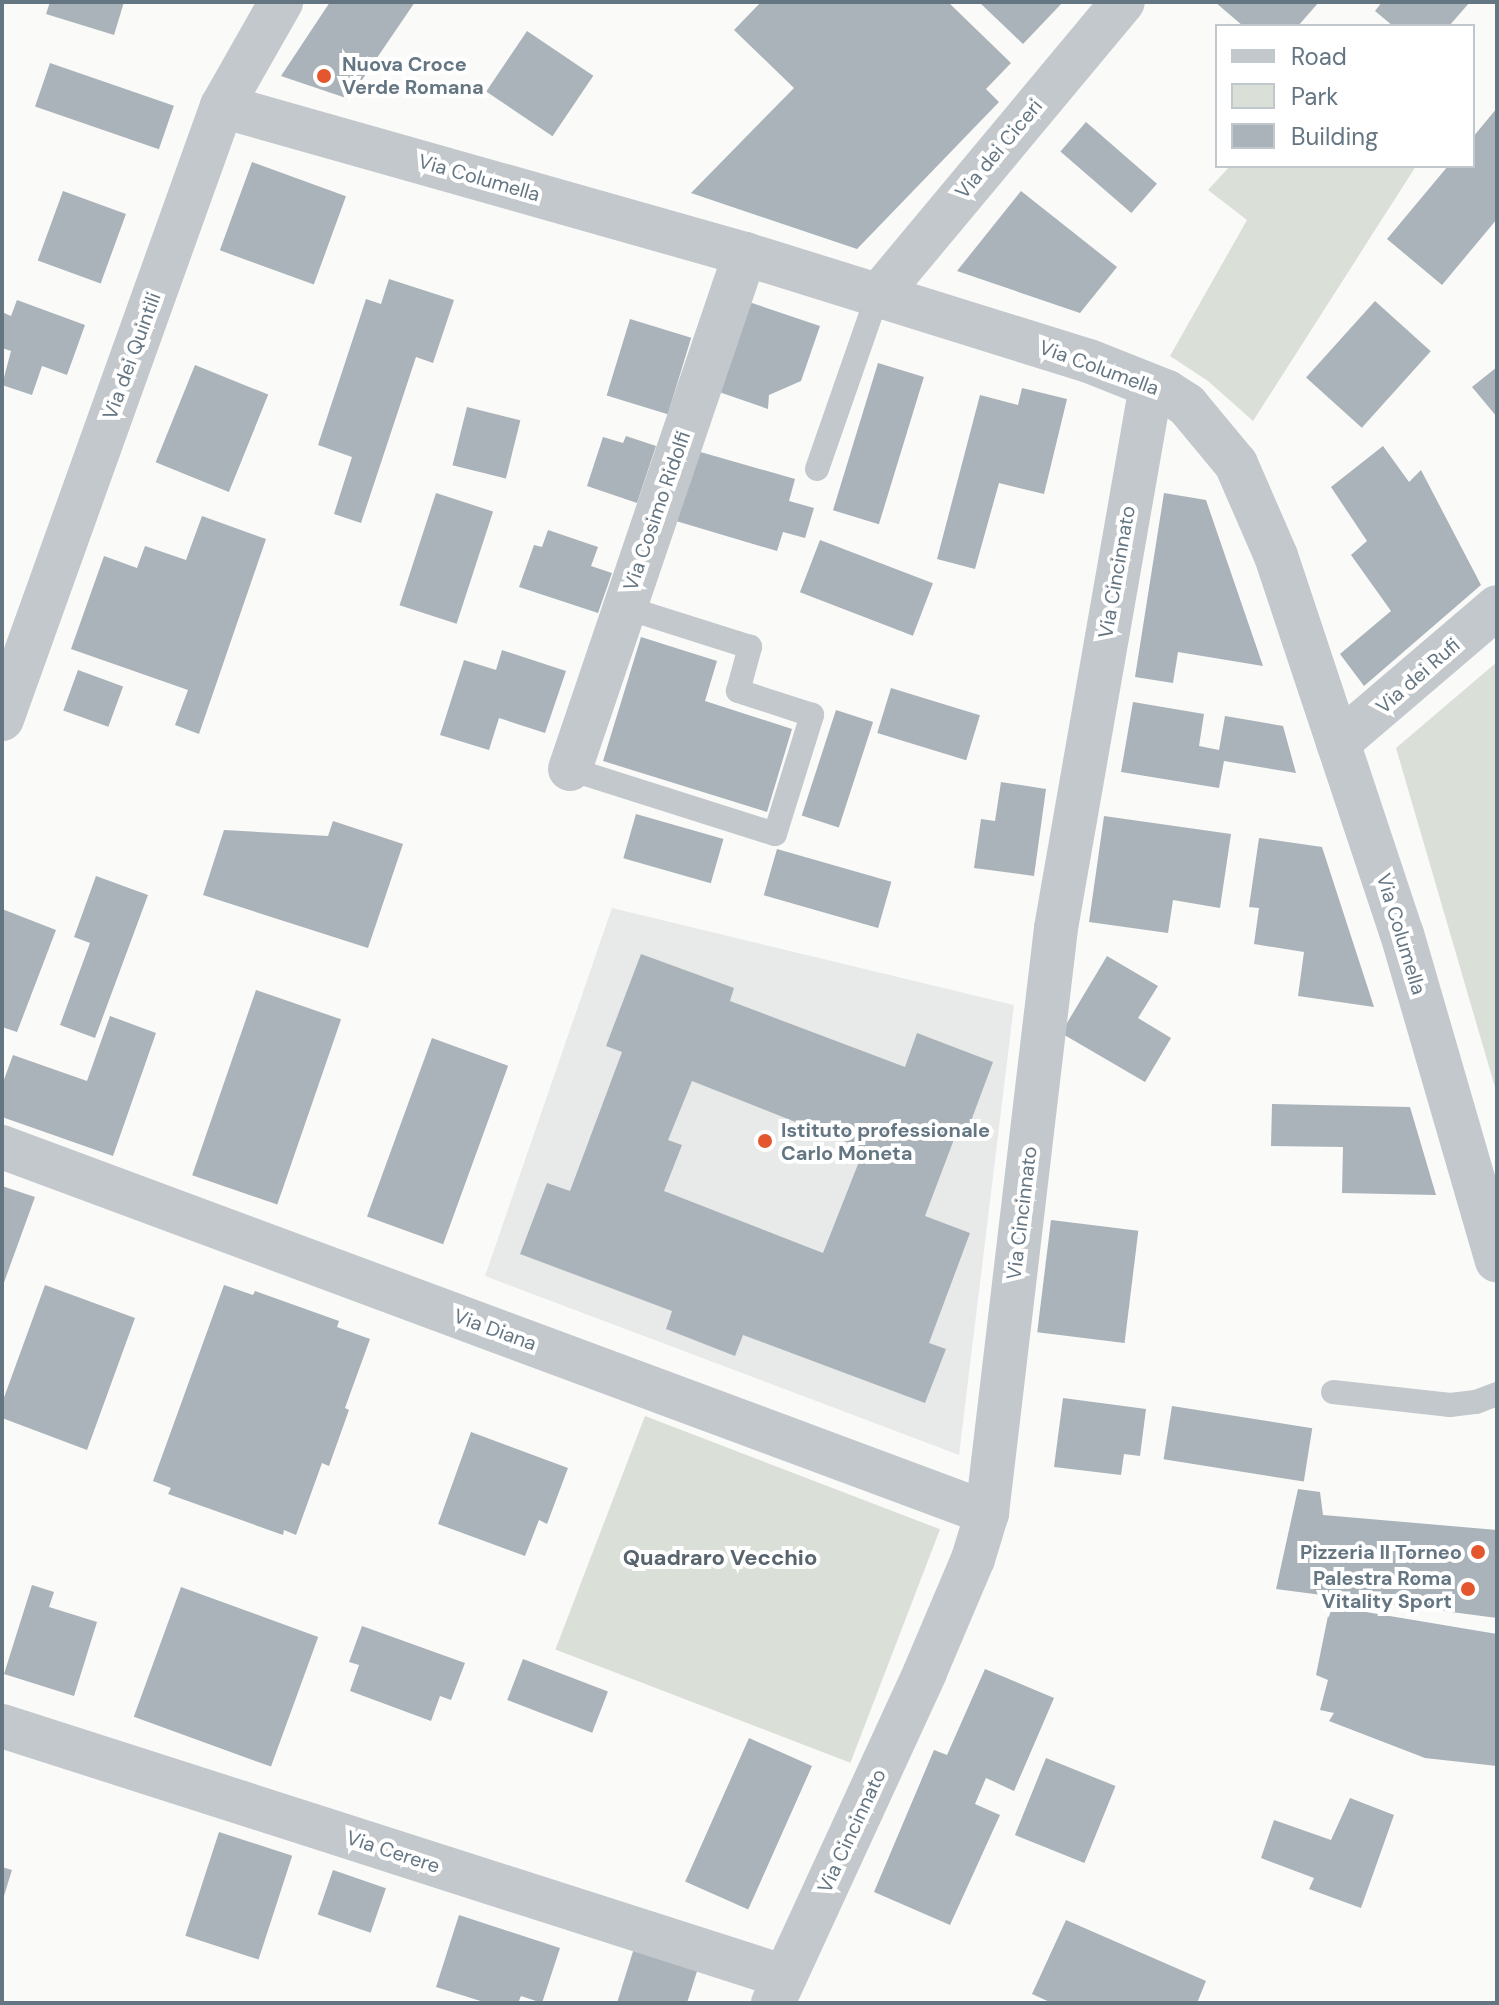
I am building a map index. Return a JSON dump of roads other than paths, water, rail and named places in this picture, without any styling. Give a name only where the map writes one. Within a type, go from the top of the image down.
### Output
[{"type":"street","name":"Via dei Quintili","points":[[2,719],[222,106],[281,2]]},
{"type":"street","name":"Via dei Ciceri","points":[[877,297],[1123,2]]},
{"type":"street","name":"Via Columella","points":[[222,106],[745,254],[1089,361],[1151,386],[1187,405],[1236,464],[1276,556],[1402,934],[1497,1260]]},
{"type":"street","name":"Via Cosimo Ridolfi","points":[[570,769],[745,254]]},
{"type":"street","name":"Via Cincinnato","points":[[779,1990],[925,1672],[973,1559],[987,1513],[1056,928],[1151,386]]},
{"type":"street","name":"Via dei Rufi","points":[[1338,743],[1497,607]]},
{"type":"street","name":"Via Diana","points":[[2,1147],[987,1513]]},
{"type":"street","name":"Via Cerere","points":[[2,1726],[779,1990]]},
{"type":"lane","points":[[817,469],[877,297]]},
{"type":"lane","points":[[570,769],[775,834],[812,715],[738,691],[750,647],[624,607]]},
{"type":"lane","points":[[1333,1392],[1450,1405],[1476,1402],[1497,1394]]},
{"type":"place","name":"Nuova Croce Verde Romana","points":[[324,76]]},
{"type":"place","name":"Istituto professionale Carlo Moneta","points":[[765,1141]]},
{"type":"place","name":"Pizzeria Il Torneo","points":[[1478,1552]]},
{"type":"place","name":"Palestra Roma Vitality Sport","points":[[1468,1589]]},
{"type":"district","name":"Quadraro Vecchio","points":[[720,1558]]}]
